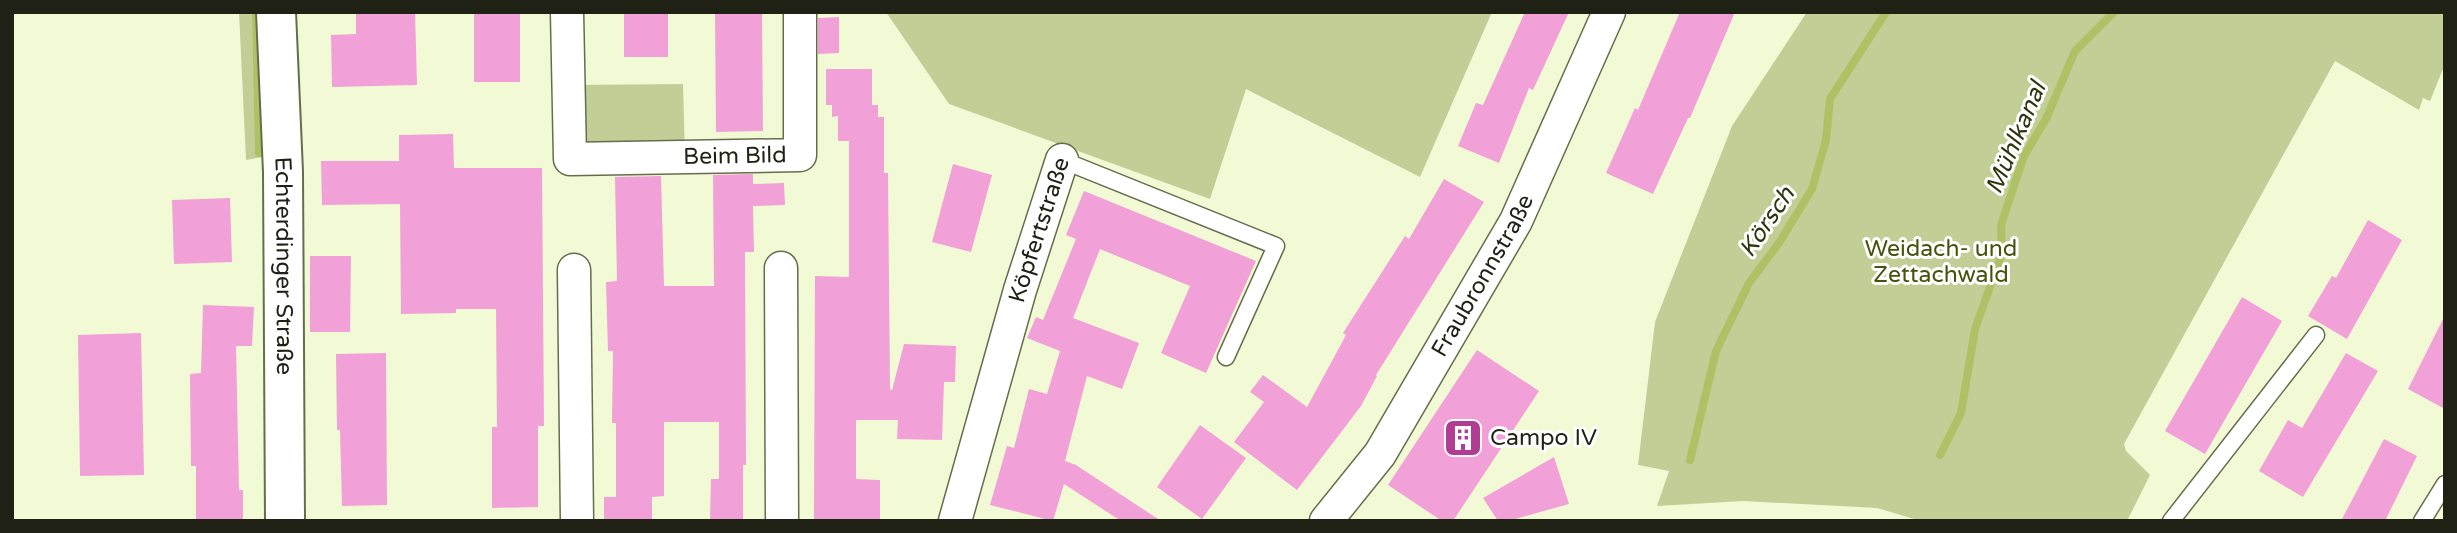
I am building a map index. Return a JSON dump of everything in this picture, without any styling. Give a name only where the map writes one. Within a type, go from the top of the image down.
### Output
[{"type":"street","name":"Echterdinger Straße","points":[[276,12],[283,172],[285,521]]},
{"type":"street","name":"Beim Bild","points":[[566,12],[570,159],[800,155],[800,12]]},
{"type":"street","name":"Fraubronnstraße","points":[[1326,521],[1380,454],[1517,221],[1609,12]]},
{"type":"street","name":"Köpfertstraße","points":[[955,521],[1020,290],[1062,159]]},
{"type":"street","points":[[781,268],[782,521]]},
{"type":"street","points":[[574,270],[577,521]]},
{"type":"lane","name":"Köpfertstraße","points":[[1062,159],[1276,246],[1226,357]]},
{"type":"lane","points":[[2171,521],[2316,335]]},
{"type":"lane","points":[[2422,521],[2445,484]]},
{"type":"green space","points":[[239,12],[265,12],[263,157],[246,160]]},
{"type":"green space","points":[[886,12],[1492,12],[1420,177],[1246,89],[1210,199],[949,104]]},
{"type":"green space","name":"Weidach- und Zettachwald","points":[[1807,12],[2445,12],[2445,64],[2430,101],[2423,98],[2419,110],[2335,61],[2124,444],[2126,451],[2150,475],[2127,521],[1921,521],[1877,508],[1743,501],[1657,506],[1669,471],[1638,465],[1655,322],[1732,126]]},
{"type":"green space","points":[[683,84],[685,157],[570,159],[569,85]]},
{"type":"building","points":[[356,12],[415,12],[417,85],[332,87],[331,35],[356,34]]},
{"type":"building","points":[[474,12],[520,12],[520,82],[474,82]]},
{"type":"building","points":[[624,12],[668,12],[668,57],[624,57]]},
{"type":"building","points":[[715,12],[762,12],[763,131],[716,132]]},
{"type":"building","points":[[1525,12],[1569,12],[1533,90],[1529,88],[1499,163],[1458,146],[1476,103],[1483,105]]},
{"type":"building","points":[[1680,12],[1735,12],[1690,118],[1653,194],[1606,173],[1635,108],[1638,110]]},
{"type":"building","points":[[839,17],[839,53],[818,54],[818,18]]},
{"type":"building","points":[[826,69],[872,69],[872,105],[878,105],[878,117],[884,117],[884,173],[888,173],[890,389],[892,390],[904,344],[956,346],[955,382],[944,382],[942,440],[897,439],[898,420],[856,420],[856,479],[880,480],[880,521],[814,521],[815,276],[849,277],[849,141],[838,141],[838,116],[832,117],[832,105],[826,105]]},
{"type":"building","points":[[453,134],[454,168],[542,168],[544,426],[538,426],[538,507],[492,508],[492,427],[497,427],[496,309],[456,309],[456,313],[401,314],[400,204],[322,205],[321,161],[399,161],[399,135]]},
{"type":"building","points":[[953,164],[992,175],[971,252],[932,242]]},
{"type":"building","points":[[753,174],[753,184],[784,183],[785,205],[753,206],[754,252],[745,252],[746,465],[743,465],[743,521],[710,521],[711,479],[719,479],[719,422],[664,422],[664,496],[652,497],[652,519],[604,519],[604,497],[616,497],[616,423],[612,423],[613,351],[608,351],[606,282],[617,281],[615,177],[661,176],[664,286],[714,286],[713,175]]},
{"type":"building","points":[[1444,179],[1484,202],[1376,375],[1361,406],[1297,490],[1234,442],[1264,402],[1250,392],[1263,375],[1307,407],[1346,335],[1343,333],[1405,236],[1409,239]]},
{"type":"building","points":[[1084,191],[1256,261],[1206,373],[1161,353],[1190,286],[1100,249],[1073,318],[1139,343],[1122,389],[1087,376],[1065,461],[1076,465],[1161,521],[1121,521],[1064,484],[1053,521],[990,505],[1007,446],[1014,448],[1029,389],[1047,394],[1060,351],[1027,338],[1036,317],[1043,320],[1076,239],[1066,235]]},
{"type":"building","points":[[230,198],[232,262],[174,264],[172,200]]},
{"type":"building","points":[[2368,220],[2402,240],[2347,339],[2308,316],[2332,276],[2336,278]]},
{"type":"building","points":[[310,256],[351,256],[350,332],[310,332]]},
{"type":"building","points":[[2242,297],[2282,321],[2205,454],[2165,431]]},
{"type":"building","points":[[203,305],[254,307],[252,346],[236,346],[239,490],[243,490],[243,521],[196,521],[196,466],[191,466],[190,374],[201,373]]},
{"type":"building","points":[[2445,315],[2445,409],[2408,389]]},
{"type":"building","points":[[141,333],[144,475],[80,476],[78,335]]},
{"type":"building","name":"Campo IV","points":[[1477,350],[1539,391],[1453,521],[1442,521],[1388,485]]},
{"type":"building","points":[[386,353],[387,505],[342,506],[336,354]]},
{"type":"building","points":[[2346,353],[2378,371],[2303,497],[2259,471],[2288,420],[2302,428]]},
{"type":"building","points":[[1200,425],[1246,458],[1202,519],[1157,487]]},
{"type":"building","points":[[2384,439],[2417,456],[2385,521],[2341,521]]},
{"type":"building","points":[[1554,457],[1569,504],[1508,521],[1498,521],[1483,498]]},
{"type":"waterway","points":[[256,12],[259,153]]},
{"type":"waterway","name":"Körsch","points":[[1690,460],[1716,351],[1749,283],[1779,243],[1812,189],[1826,140],[1830,99],[1886,12]]},
{"type":"waterway","name":"Mühlkanal","points":[[1940,455],[1961,413],[1975,329],[2002,253],[2001,225],[2024,156],[2046,119],[2075,51],[2114,12]]},
{"type":"place","name":"Campo IV","points":[[1463,438]]}]
